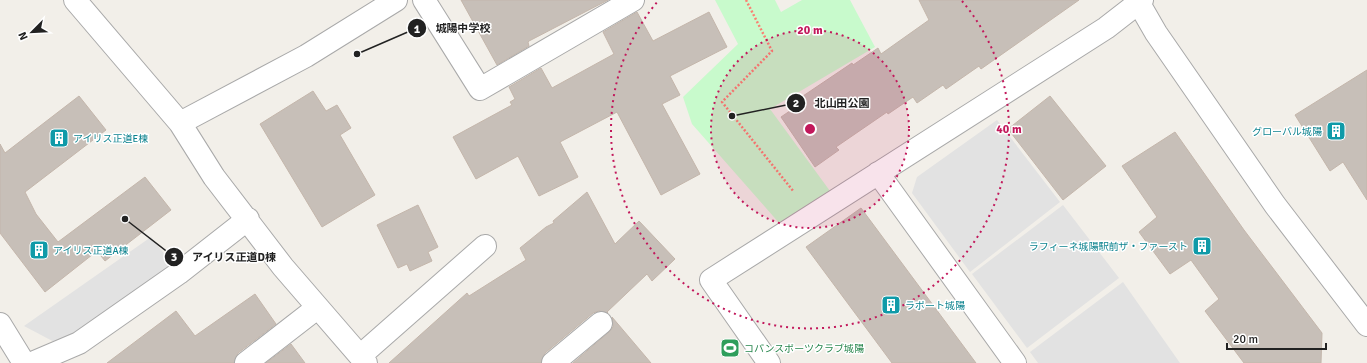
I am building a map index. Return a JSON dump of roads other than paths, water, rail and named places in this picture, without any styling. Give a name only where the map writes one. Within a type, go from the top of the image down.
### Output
[{"type":"street","points":[[75,0],[180,123],[214,177],[248,219],[283,267],[316,308],[363,359],[485,246]]},
{"type":"street","points":[[180,123],[306,56],[396,0]]},
{"type":"street","points":[[424,0],[480,89],[633,0]]},
{"type":"street","points":[[769,363],[711,280],[1106,28],[1139,1],[1156,33],[1275,205],[1367,324]]},
{"type":"street","points":[[878,173],[1015,363]]},
{"type":"street","points":[[32,363],[79,343],[178,273],[248,219]]},
{"type":"street","points":[[246,363],[316,308]]},
{"type":"street","points":[[553,363],[600,323]]},
{"type":"street","points":[[0,324],[24,363]]},
{"type":"place","name":"城陽中学校","points":[[357,54]]},
{"type":"place","name":"北山田公園","points":[[732,116]]},
{"type":"place","name":"グローバル城陽","points":[[1336,131]]},
{"type":"place","name":"アイリス正道E棟","points":[[59,138]]},
{"type":"place","name":"アイリス正道D棟","points":[[125,219]]},
{"type":"place","name":"ラフィーネ城陽駅前ザ・ファースト","points":[[1202,246]]},
{"type":"place","name":"アイリス正道A棟","points":[[39,250]]},
{"type":"place","name":"ラポート城陽","points":[[891,305]]},
{"type":"place","name":"コパンスポーツクラブ城陽","points":[[730,348]]}]
